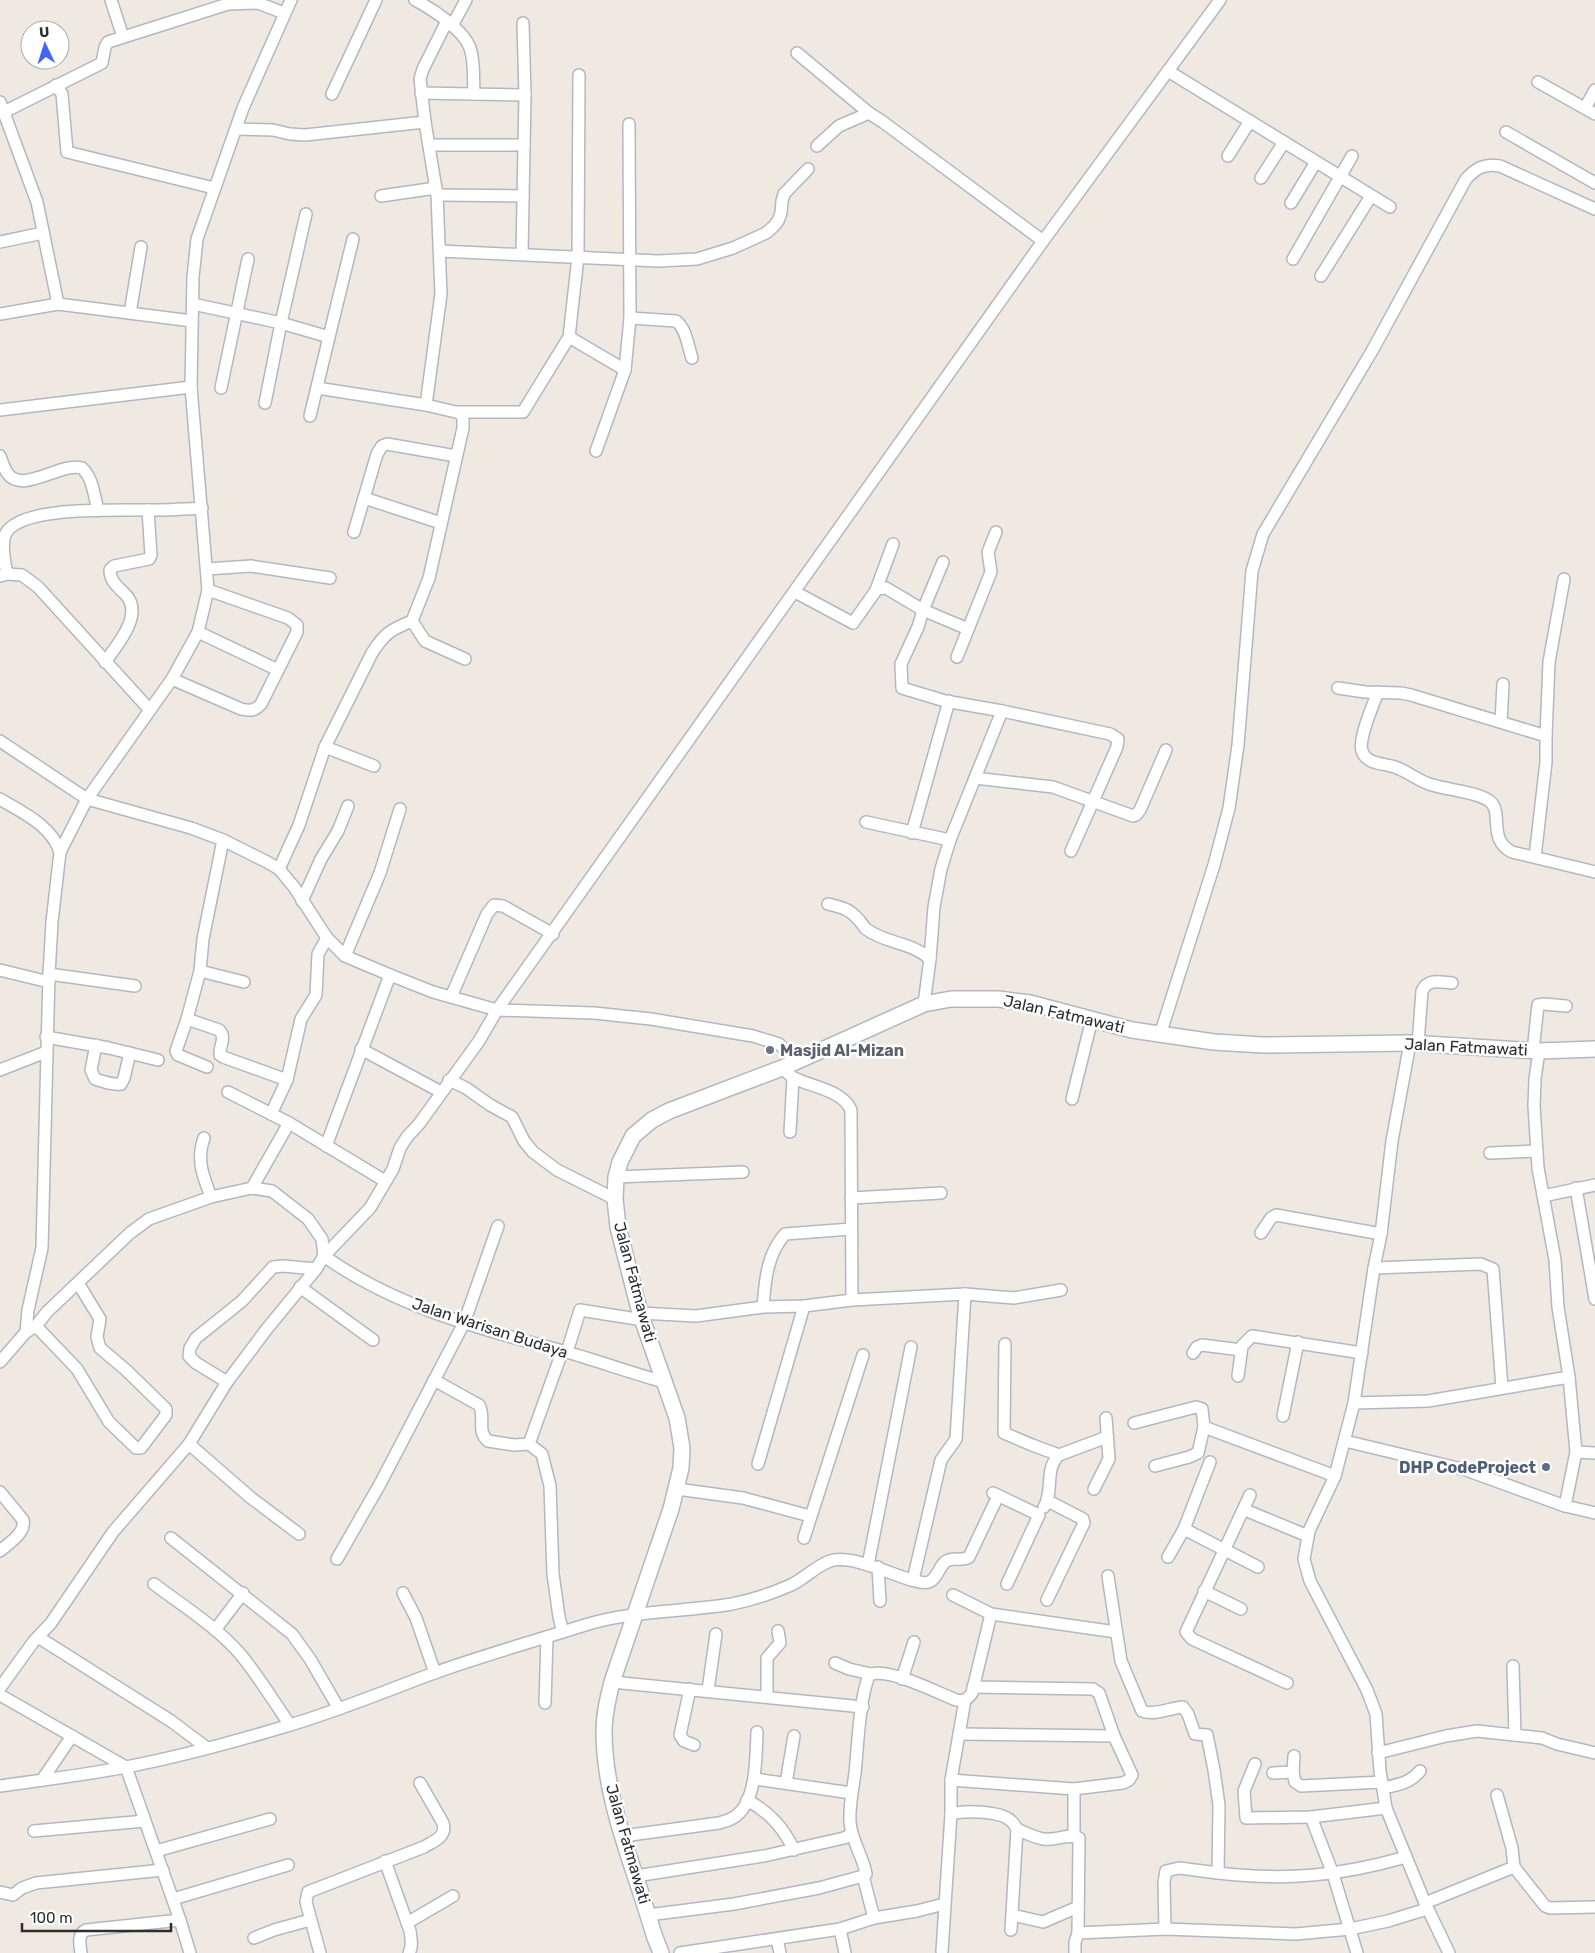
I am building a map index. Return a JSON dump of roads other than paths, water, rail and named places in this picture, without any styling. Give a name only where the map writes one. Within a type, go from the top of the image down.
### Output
[{"type":"street","points":[[111,0],[123,37]]},
{"type":"street","points":[[26,1332],[28,1310],[42,1248],[46,1037],[52,922],[60,852],[86,799],[172,679],[198,632],[208,590],[191,387],[193,277],[197,239],[243,108],[291,0]]},
{"type":"street","points":[[332,94],[376,0]]},
{"type":"street","points":[[415,0],[463,35],[471,51],[474,94]]},
{"type":"street","points":[[426,405],[441,294],[436,192],[420,79],[423,70],[449,24],[466,0]]},
{"type":"street","points":[[191,1952],[126,1767],[1,1696],[38,1637],[50,1623],[113,1532],[189,1444],[227,1382],[316,1269],[324,1256],[370,1208],[392,1169],[400,1148],[479,1041],[497,1010],[553,934],[1043,241],[1220,0]]},
{"type":"street","points":[[58,304],[37,202],[2,107],[56,85],[102,63],[105,47],[108,42],[123,37],[228,4],[258,3],[284,13]]},
{"type":"street","points":[[522,253],[525,95],[523,23]]},
{"type":"street","points":[[797,52],[869,113],[884,122],[1043,241]]},
{"type":"street","points":[[1168,71],[1390,207]]},
{"type":"street","points":[[317,388],[426,405],[457,412],[523,412],[569,337],[578,257],[580,75]]},
{"type":"street","points":[[1538,82],[1590,111],[1595,90]]},
{"type":"street","points":[[56,85],[62,94],[67,152],[214,188]]},
{"type":"street","points":[[421,94],[525,95]]},
{"type":"street","points":[[818,146],[839,126],[869,113]]},
{"type":"street","points":[[1228,156],[1250,121]]},
{"type":"street","points":[[236,129],[273,130],[305,135],[425,122]]},
{"type":"street","points":[[596,451],[625,370],[630,318],[629,124]]},
{"type":"street","points":[[1506,132],[1595,182]]},
{"type":"street","points":[[1262,178],[1284,142]]},
{"type":"street","points":[[429,145],[524,145]]},
{"type":"street","points":[[1293,258],[1352,156]]},
{"type":"street","points":[[1292,203],[1316,162]]},
{"type":"street","points":[[1160,1035],[1214,865],[1228,808],[1238,745],[1252,571],[1263,534],[1372,351],[1466,179],[1474,170],[1489,164],[1500,166],[1595,209]]},
{"type":"street","points":[[440,251],[658,260],[697,259],[733,248],[766,233],[778,221],[782,213],[784,194],[808,169]]},
{"type":"street","points":[[381,196],[436,192],[523,196]]},
{"type":"street","points":[[1321,276],[1371,196]]},
{"type":"street","points":[[265,403],[306,214]]},
{"type":"street","points":[[0,242],[43,233]]},
{"type":"street","points":[[310,416],[353,239]]},
{"type":"street","points":[[130,313],[141,247]]},
{"type":"street","points":[[221,388],[248,259]]},
{"type":"street","points":[[0,314],[58,304],[192,321]]},
{"type":"street","points":[[193,304],[236,312],[329,337]]},
{"type":"street","points":[[630,318],[679,323],[692,358]]},
{"type":"street","points":[[569,337],[625,370]]},
{"type":"street","points":[[0,410],[191,387]]},
{"type":"street","points":[[279,869],[299,825],[325,747],[372,653],[391,630],[412,621],[429,578],[463,418],[457,412]]},
{"type":"street","points":[[354,532],[377,454],[384,445],[456,456]]},
{"type":"street","points":[[0,456],[8,474],[19,480],[27,480],[71,468],[82,468],[91,483],[98,510]]},
{"type":"street","points":[[364,498],[441,523]]},
{"type":"street","points":[[149,709],[38,587],[22,575],[3,575],[4,538],[7,531],[16,524],[56,512],[202,508]]},
{"type":"street","points":[[105,662],[126,631],[132,607],[128,596],[113,581],[110,570],[114,566],[149,559],[151,555],[148,510]]},
{"type":"street","points":[[957,657],[991,572],[988,552],[996,532]]},
{"type":"street","points":[[794,592],[853,623],[876,590],[893,544]]},
{"type":"street","points":[[943,562],[918,627],[901,664],[901,687],[906,691],[949,702],[1002,711],[1110,734],[1116,737],[1117,747],[1071,851]]},
{"type":"street","points":[[207,569],[250,566],[330,578]]},
{"type":"street","points":[[1535,857],[1546,762],[1549,662],[1564,579]]},
{"type":"street","points":[[876,590],[886,588],[923,610],[968,629]]},
{"type":"street","points":[[172,679],[241,709],[252,711],[262,704],[297,632],[296,623],[288,618],[208,590]]},
{"type":"street","points":[[412,621],[425,641],[465,659]]},
{"type":"street","points":[[198,632],[278,670]]},
{"type":"street","points":[[1501,722],[1503,684]]},
{"type":"street","points":[[1338,688],[1411,695],[1546,736]]},
{"type":"street","points":[[1378,692],[1362,740],[1362,752],[1365,757],[1376,763],[1395,767],[1427,784],[1487,799],[1494,807],[1497,831],[1502,846],[1512,852],[1595,872]]},
{"type":"street","points":[[912,833],[949,702]]},
{"type":"street","points":[[924,1004],[934,907],[941,870],[950,840],[1002,711]]},
{"type":"street","points":[[0,740],[86,799],[190,828],[222,840],[279,869],[294,887],[327,938],[346,956],[390,976],[451,997],[497,1010],[594,1013],[651,1019],[753,1036],[778,1044],[797,1061]]},
{"type":"street","points":[[325,747],[374,766]]},
{"type":"street","points":[[975,778],[1053,786],[1126,814],[1136,815],[1166,750]]},
{"type":"street","points":[[0,799],[50,832],[60,852]]},
{"type":"street","points":[[302,901],[321,858],[338,831],[348,806]]},
{"type":"street","points":[[346,956],[386,856],[400,809]]},
{"type":"street","points":[[866,822],[950,840]]},
{"type":"street","points":[[207,1067],[178,1056],[176,1051],[200,971],[203,939],[222,840]]},
{"type":"street","points":[[828,904],[846,908],[866,928],[887,940],[917,949],[930,959]]},
{"type":"street","points":[[451,997],[487,914],[494,905],[504,906],[553,934]]},
{"type":"street","points":[[271,1114],[287,1080],[301,1019],[316,995],[318,954],[327,938]]},
{"type":"street","points":[[0,970],[49,978],[135,986]]},
{"type":"street","points":[[200,971],[244,982]]},
{"type":"street","points":[[326,1146],[390,976]]},
{"type":"street","points":[[1449,1953],[1426,1906],[1386,1808],[1378,1753],[1376,1714],[1367,1690],[1324,1608],[1306,1569],[1304,1559],[1308,1536],[1322,1500],[1335,1476],[1354,1403],[1392,1141],[1414,1043],[1422,991],[1427,983],[1433,981],[1452,983]]},
{"type":"street","name":"Jalan Fatmawati","points":[[662,1953],[623,1836],[611,1794],[606,1760],[606,1705],[633,1615],[650,1571],[677,1488],[682,1448],[677,1418],[642,1317],[618,1227],[615,1199],[616,1177],[620,1162],[634,1136],[652,1120],[669,1111],[788,1073],[797,1061],[924,1004],[951,999],[998,999],[1030,1003],[1160,1035],[1263,1045],[1414,1043],[1536,1051],[1595,1049]]},
{"type":"street","points":[[1565,1506],[1576,1452],[1569,1376],[1558,1307],[1555,1260],[1537,1151],[1534,1106],[1538,1005],[1566,1006]]},
{"type":"street","points":[[187,1019],[219,1030],[223,1034],[219,1050],[223,1057],[287,1080]]},
{"type":"street","points":[[1072,1099],[1092,1019]]},
{"type":"street","points":[[46,1037],[96,1045],[158,1060]]},
{"type":"street","points":[[96,1045],[91,1070],[95,1078],[115,1085],[121,1084],[124,1078],[130,1053]]},
{"type":"street","points":[[361,1049],[441,1092]]},
{"type":"street","points":[[0,1070],[46,1052]]},
{"type":"street","points":[[790,1132],[788,1073],[838,1096],[848,1104],[851,1110],[852,1300]]},
{"type":"street","points":[[449,1080],[466,1088],[490,1105],[512,1117],[524,1142],[533,1152],[557,1170],[615,1199]]},
{"type":"street","points":[[228,1092],[289,1123],[385,1181]]},
{"type":"street","points":[[252,1188],[289,1123]]},
{"type":"street","points":[[204,1138],[200,1150],[200,1163],[211,1198]]},
{"type":"street","points":[[1490,1153],[1537,1151]]},
{"type":"street","points":[[616,1177],[743,1172]]},
{"type":"street","points":[[1543,1196],[1595,1185]]},
{"type":"street","points":[[0,1362],[26,1332],[36,1326],[47,1312],[130,1233],[149,1219],[211,1198],[252,1188],[272,1190],[308,1219],[322,1239],[324,1256]]},
{"type":"street","points":[[1576,1188],[1590,1229],[1595,1299]]},
{"type":"street","points":[[851,1198],[941,1193]]},
{"type":"street","points":[[1261,1233],[1271,1218],[1276,1215],[1380,1234]]},
{"type":"street","points":[[337,1560],[380,1484],[464,1322],[498,1226]]},
{"type":"street","points":[[763,1307],[767,1268],[780,1240],[785,1234],[788,1232],[851,1229]]},
{"type":"street","name":"Jalan Warisan Budaya","points":[[324,1256],[342,1269],[400,1299],[464,1322],[664,1382]]},
{"type":"street","points":[[1374,1268],[1480,1264],[1493,1270],[1502,1388]]},
{"type":"street","points":[[227,1382],[196,1363],[189,1356],[190,1348],[196,1338],[242,1301],[273,1267],[316,1269]]},
{"type":"street","points":[[36,1326],[78,1369],[109,1422],[136,1448],[141,1448],[166,1415],[166,1410],[126,1370],[100,1348],[97,1337],[100,1319],[78,1283]]},
{"type":"street","points":[[300,1287],[373,1340]]},
{"type":"street","points":[[529,1444],[580,1310],[642,1317],[696,1316],[763,1307],[804,1306],[852,1300],[965,1294],[1014,1298],[1062,1290]]},
{"type":"street","points":[[913,1580],[941,1460],[956,1439],[965,1294]]},
{"type":"street","points":[[758,1464],[804,1306]]},
{"type":"street","points":[[1238,1376],[1241,1350],[1244,1342],[1252,1336],[1362,1353]]},
{"type":"street","points":[[1283,1416],[1298,1342]]},
{"type":"street","points":[[1005,1344],[1004,1433],[1059,1455]]},
{"type":"street","points":[[1193,1354],[1197,1347],[1202,1345],[1241,1350]]},
{"type":"street","points":[[880,1601],[873,1566],[911,1347]]},
{"type":"street","points":[[804,1538],[863,1355]]},
{"type":"street","points":[[1354,1403],[1428,1401],[1569,1376]]},
{"type":"street","points":[[434,1380],[479,1405],[482,1410],[481,1431],[488,1441],[529,1444],[542,1454],[550,1486],[553,1574],[563,1632]]},
{"type":"street","points":[[1134,1423],[1198,1407],[1202,1409],[1204,1427],[1198,1453],[1155,1466]]},
{"type":"street","points":[[1094,1489],[1109,1459],[1106,1418]]},
{"type":"street","points":[[1204,1427],[1335,1476]]},
{"type":"street","points":[[1007,1584],[1039,1515],[1048,1501],[1050,1473],[1053,1463],[1059,1455],[1107,1437]]},
{"type":"street","points":[[1345,1441],[1466,1470],[1565,1506],[1595,1513]]},
{"type":"street","points":[[189,1444],[250,1497],[299,1534]]},
{"type":"street","points":[[1576,1452],[1595,1452]]},
{"type":"street","points":[[1168,1557],[1184,1529],[1210,1462]]},
{"type":"street","points":[[677,1488],[743,1498],[810,1516]]},
{"type":"street","points":[[0,1492],[23,1520],[24,1525],[14,1539],[0,1551]]},
{"type":"street","points":[[0,1786],[126,1767],[290,1726],[435,1673],[589,1623],[633,1615],[733,1603],[763,1595],[792,1585],[832,1560],[845,1560],[873,1566],[913,1580],[928,1582],[932,1580],[945,1562],[952,1559],[963,1560],[969,1557],[995,1494],[1039,1515]]},
{"type":"street","points":[[1250,1495],[1245,1510],[1204,1591],[1186,1632],[1192,1639],[1287,1683]]},
{"type":"street","points":[[1047,1600],[1084,1523],[1083,1519],[1048,1501]]},
{"type":"street","points":[[1245,1510],[1308,1536]]},
{"type":"street","points":[[1184,1529],[1258,1567]]},
{"type":"street","points":[[171,1538],[292,1634],[310,1659],[339,1709]]},
{"type":"street","points":[[1108,1576],[1121,1661],[1142,1711],[1146,1713],[1182,1707],[1188,1714],[1195,1734],[1207,1735],[1219,1805],[1218,1873]]},
{"type":"street","points":[[154,1584],[215,1630],[240,1654],[290,1726]]},
{"type":"street","points":[[1204,1591],[1241,1610]]},
{"type":"street","points":[[403,1593],[416,1618],[435,1673]]},
{"type":"street","points":[[215,1630],[243,1594]]},
{"type":"street","points":[[953,1595],[991,1614],[1116,1632]]},
{"type":"street","points":[[835,1663],[849,1669],[902,1679],[956,1700],[965,1700],[969,1698],[973,1687],[991,1614]]},
{"type":"street","points":[[767,1696],[767,1658],[780,1643],[778,1631]]},
{"type":"street","points":[[708,1690],[716,1634]]},
{"type":"street","points":[[38,1637],[171,1721],[207,1748]]},
{"type":"street","points":[[545,1703],[547,1638]]},
{"type":"street","points":[[902,1679],[914,1642]]},
{"type":"street","points":[[1513,1666],[1515,1735]]},
{"type":"street","points":[[648,1915],[734,1904],[819,1888],[866,1874],[850,1823],[851,1793],[855,1777],[863,1706],[867,1681],[871,1674]]},
{"type":"street","points":[[612,1682],[863,1706]]},
{"type":"street","points":[[951,1780],[1074,1789],[1123,1784],[1132,1776],[1098,1693],[1093,1689],[973,1687]]},
{"type":"street","points":[[690,1689],[680,1735],[684,1741],[694,1745]]},
{"type":"street","points":[[942,1950],[951,1814],[951,1780],[965,1700]]},
{"type":"street","points":[[1378,1753],[1468,1731],[1542,1738],[1557,1744],[1595,1753]]},
{"type":"street","points":[[623,1836],[719,1823],[739,1814],[755,1779],[757,1732]]},
{"type":"street","points":[[959,1734],[1114,1736]]},
{"type":"street","points":[[42,1780],[72,1736]]},
{"type":"street","points":[[786,1784],[794,1736]]},
{"type":"street","points":[[1294,1756],[1293,1772],[1295,1782],[1301,1786],[1382,1785],[1408,1781],[1414,1778],[1420,1771]]},
{"type":"street","points":[[1255,1764],[1244,1790],[1246,1818],[1311,1817],[1386,1808]]},
{"type":"street","points":[[1274,1773],[1293,1772]]},
{"type":"street","points":[[755,1779],[851,1793]]},
{"type":"street","points":[[320,1953],[306,1902],[308,1892],[424,1847],[443,1834],[443,1823],[420,1782]]},
{"type":"street","points":[[1074,1789],[1074,1836]]},
{"type":"street","points":[[1497,1795],[1512,1848],[1514,1867],[1545,1906],[1550,1908],[1595,1907]]},
{"type":"street","points":[[747,1800],[762,1808],[774,1819],[794,1850]]},
{"type":"street","points":[[951,1814],[958,1812],[983,1812],[1003,1816],[1009,1819],[1017,1829],[1043,1839],[1074,1836],[1079,1838],[1078,1933],[1074,1942],[1075,1953]]},
{"type":"street","points":[[1311,1817],[1333,1874],[1357,1953]]},
{"type":"street","points":[[156,1851],[270,1819]]},
{"type":"street","points":[[34,1831],[145,1821]]},
{"type":"street","points":[[1011,1930],[1017,1829]]},
{"type":"street","points":[[636,1876],[794,1850],[844,1838],[852,1834]]},
{"type":"street","points":[[1165,1929],[1164,1882],[1166,1871],[1169,1868],[1280,1877],[1333,1874],[1406,1858]]},
{"type":"street","points":[[385,1861],[412,1942],[409,1953]]},
{"type":"street","points":[[173,1899],[288,1865]]},
{"type":"street","points":[[1078,1933],[1165,1929],[1296,1934],[1350,1929],[1388,1921],[1514,1867]]},
{"type":"street","points":[[0,1892],[13,1896],[22,1888],[36,1883],[163,1870]]},
{"type":"street","points":[[863,1876],[874,1918]]},
{"type":"street","points":[[407,1923],[453,1896]]},
{"type":"street","points":[[680,1953],[712,1950],[840,1929],[874,1918],[917,1911],[944,1904]]},
{"type":"street","points":[[1012,1915],[1043,1922],[1078,1907]]},
{"type":"street","points":[[81,1953],[80,1936],[86,1930],[180,1920]]},
{"type":"street","points":[[254,1938],[310,1920]]},
{"type":"street","points":[[840,1929],[845,1953]]},
{"type":"street","points":[[777,1939],[780,1953]]},
{"type":"place","name":"Masjid Al-Mizan","points":[[770,1050]]},
{"type":"place","name":"DHP CodeProject","points":[[1546,1467]]}]
